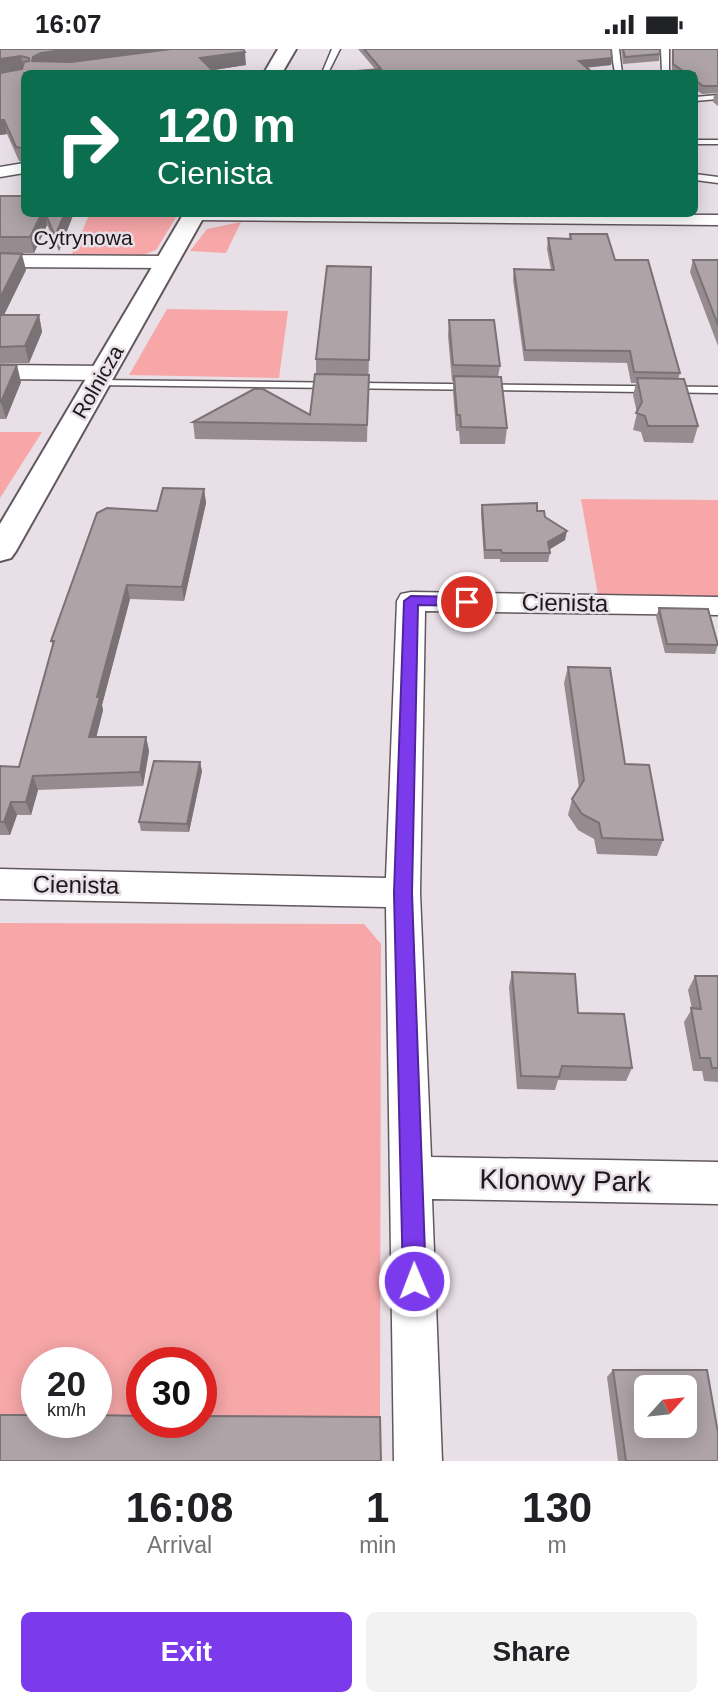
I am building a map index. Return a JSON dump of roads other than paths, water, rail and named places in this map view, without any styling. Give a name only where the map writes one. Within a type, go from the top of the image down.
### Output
[{"type":"street","points":[[275,70],[287,49]]},
{"type":"street","points":[[0,172],[21,168]]},
{"type":"street","name":"Rolnicza","points":[[4,539],[193,217]]},
{"type":"street","points":[[680,217],[718,220]]},
{"type":"street","name":"Cytrynowa","points":[[0,261],[166,261]]},
{"type":"street","points":[[0,372],[100,378]]},
{"type":"street","name":"Cienista","points":[[418,1461],[403,893],[411,601],[718,606]]},
{"type":"street","name":"Cienista","points":[[0,884],[403,893]]},
{"type":"street","name":"Klonowy Park","points":[[412,1178],[718,1183]]},
{"type":"lane","points":[[326,70],[336,49]]},
{"type":"lane","points":[[615,49],[618,70]]},
{"type":"lane","points":[[665,49],[666,70]]},
{"type":"lane","points":[[698,99],[718,97]]},
{"type":"lane","points":[[698,142],[718,142]]},
{"type":"lane","points":[[698,177],[718,180]]},
{"type":"lane","points":[[100,378],[718,390]]}]
